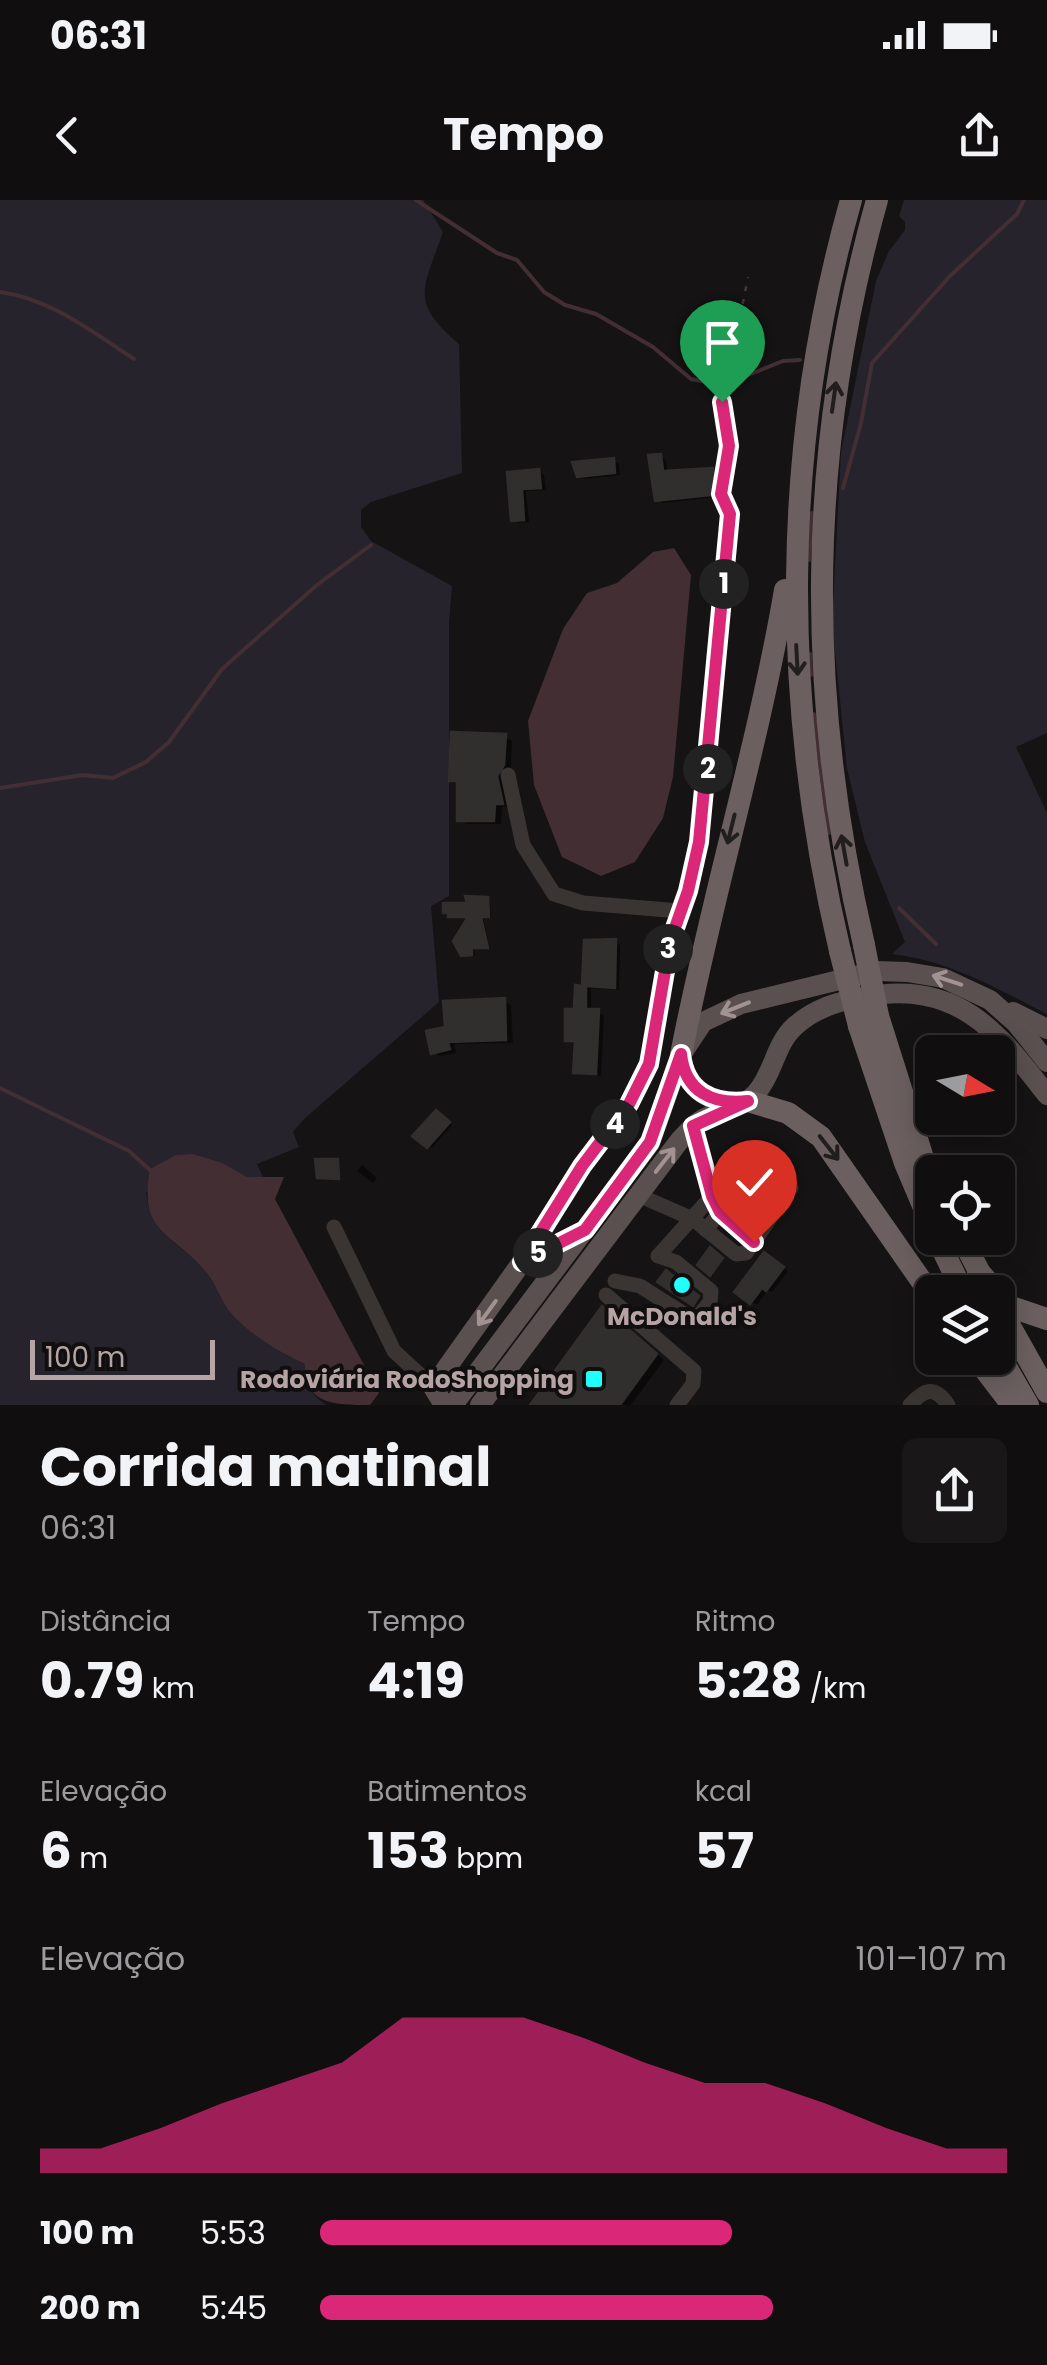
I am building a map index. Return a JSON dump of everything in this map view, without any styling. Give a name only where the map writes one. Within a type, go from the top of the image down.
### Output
[{"type":"highway","points":[[681,1054],[699,960],[767,683],[822,321],[851,200]]},
{"type":"highway","points":[[877,200],[838,371],[826,458],[821,539],[822,657],[830,762],[844,854],[864,945],[868,1021],[905,1163],[915,1187]]},
{"type":"highway","points":[[798,493],[795,598],[801,718],[814,827],[840,951],[922,1155]]},
{"type":"highway","points":[[748,1101],[788,1113],[821,1136],[917,1275]]},
{"type":"highway","points":[[970,1255],[980,1275]]},
{"type":"highway","points":[[978,1271],[1012,1307],[1047,1319]]},
{"type":"highway","points":[[1015,1335],[1047,1392]]},
{"type":"highway","points":[[989,1375],[1012,1405]]},
{"type":"highway","points":[[1011,1375],[1028,1405]]},
{"type":"main road","points":[[453,1405],[650,1142],[681,1054],[703,1022],[741,1004],[876,971],[943,978],[1047,1029]]},
{"type":"main road","points":[[480,1405],[693,1126],[748,1101],[768,1076],[784,1038],[810,1014],[835,1003],[893,994],[941,1000],[983,1022],[1007,1042],[1047,1095]]},
{"type":"main road","points":[[990,1000],[1016,1023],[1047,1062]]},
{"type":"main road","points":[[681,1054],[690,1082],[702,1094],[714,1101],[748,1101]]},
{"type":"main road","points":[[438,1396],[522,1262],[585,1230]]},
{"type":"street","points":[[522,1262],[644,1078],[654,1042],[670,942],[699,842],[708,770],[730,514],[721,494]]},
{"type":"street","points":[[508,775],[523,844],[554,894],[582,902],[680,911]]},
{"type":"street","points":[[693,1126],[712,1196],[720,1212],[750,1247]]},
{"type":"street","points":[[638,1195],[692,1219],[706,1230],[738,1254],[750,1247],[789,1194],[790,1186],[761,1163],[706,1230]]},
{"type":"street","points":[[677,1405],[693,1384],[694,1371],[610,1288],[640,1286],[685,1315],[698,1317],[710,1300],[711,1290],[676,1262],[658,1256],[712,1196]]},
{"type":"street","points":[[334,1227],[394,1350],[438,1396]]},
{"type":"street","points":[[910,1405],[920,1394],[931,1390],[938,1392],[948,1405]]},
{"type":"path","points":[[721,494],[729,446],[722,402],[748,277]]},
{"type":"shaded area","points":[[0,200],[423,200],[443,232],[425,294],[433,317],[459,344],[462,473],[371,502],[361,510],[361,527],[371,541],[452,586],[449,896],[431,906],[439,1002],[304,1119],[293,1132],[299,1147],[257,1164],[263,1177],[247,1177],[193,1155],[146,1193],[154,1220],[205,1271],[229,1311],[264,1342],[305,1364],[310,1388],[326,1405],[0,1405]]},
{"type":"shaded area","points":[[904,200],[1047,200],[1047,733],[1016,747],[1047,813],[1047,1014],[953,969],[892,954],[905,942],[865,842],[847,769],[832,622],[841,452],[876,281],[889,251],[905,230],[905,222],[899,216]]},
{"type":"shaded area","points":[[674,548],[691,575],[673,777],[663,818],[635,862],[601,876],[562,857],[534,785],[528,721],[563,629],[587,593],[617,583],[653,552]]},
{"type":"shaded area","points":[[193,1154],[222,1163],[247,1177],[284,1177],[275,1199],[379,1393],[370,1405],[334,1403],[316,1395],[306,1378],[305,1364],[264,1342],[236,1319],[205,1271],[160,1229],[149,1207],[150,1169],[176,1155]]},
{"type":"building","points":[[661,454],[663,471],[713,468],[710,495],[655,501],[648,455]]},
{"type":"building","points":[[614,458],[615,473],[577,477],[572,462]]},
{"type":"building","points":[[539,469],[541,488],[522,489],[524,520],[511,521],[507,472]]},
{"type":"building","points":[[451,732],[506,734],[504,765],[497,776],[503,804],[495,804],[494,821],[457,821],[457,781],[449,781]]},
{"type":"building","points":[[465,896],[488,897],[489,917],[481,917],[488,948],[472,948],[472,955],[461,956],[453,941],[468,917],[448,917],[448,913],[443,913],[443,903],[467,903]]},
{"type":"building","points":[[616,939],[615,988],[586,986],[586,1009],[599,1009],[596,1074],[573,1073],[575,1041],[565,1041],[565,1009],[574,1009],[575,985],[582,986],[584,940]]},
{"type":"building","points":[[505,998],[506,1040],[448,1042],[450,1049],[431,1054],[426,1031],[445,1027],[443,1001]]},
{"type":"building","points":[[436,1110],[450,1122],[427,1148],[412,1136]]},
{"type":"building","points":[[315,1159],[338,1159],[339,1179],[317,1178]]},
{"type":"building","points":[[764,1180],[776,1190],[752,1223],[740,1214]]},
{"type":"building","points":[[710,1247],[723,1258],[710,1276],[697,1265]]},
{"type":"building","points":[[764,1252],[784,1267],[750,1304],[734,1292]]},
{"type":"building","points":[[666,1270],[699,1296],[693,1306],[657,1282]]},
{"type":"building","name":"Rodoviária RodoShopping","points":[[602,1306],[657,1354],[620,1405],[530,1405]]},
{"type":"waterway","points":[[416,200],[497,253],[517,260],[544,292],[565,305],[596,314],[653,347],[691,379],[713,383]]},
{"type":"waterway","points":[[843,488],[872,363],[950,276],[1017,214],[1024,200]]},
{"type":"waterway","points":[[0,292],[53,309],[134,359]]},
{"type":"waterway","points":[[743,377],[783,361],[800,360]]},
{"type":"waterway","points":[[809,560],[812,513]]},
{"type":"waterway","points":[[0,788],[83,775],[113,778],[146,762],[169,742],[222,669],[317,585],[371,545]]},
{"type":"waterway","points":[[810,654],[811,675]]},
{"type":"waterway","points":[[814,714],[829,833]]},
{"type":"waterway","points":[[899,908],[936,944]]},
{"type":"waterway","points":[[0,1088],[129,1151],[152,1172]]},
{"type":"place","name":"McDonald's","points":[[682,1285]]},
{"type":"place","name":"Rodoviária RodoShopping","points":[[594,1379]]},
{"type":"route","points":[[722,402],[729,446],[721,494],[730,514],[708,770],[693,872],[670,942],[649,1064],[629,1104],[582,1166],[522,1262],[585,1230],[650,1142],[681,1054],[690,1082],[702,1094],[714,1101],[748,1101],[693,1126],[720,1212],[754,1242]]}]
